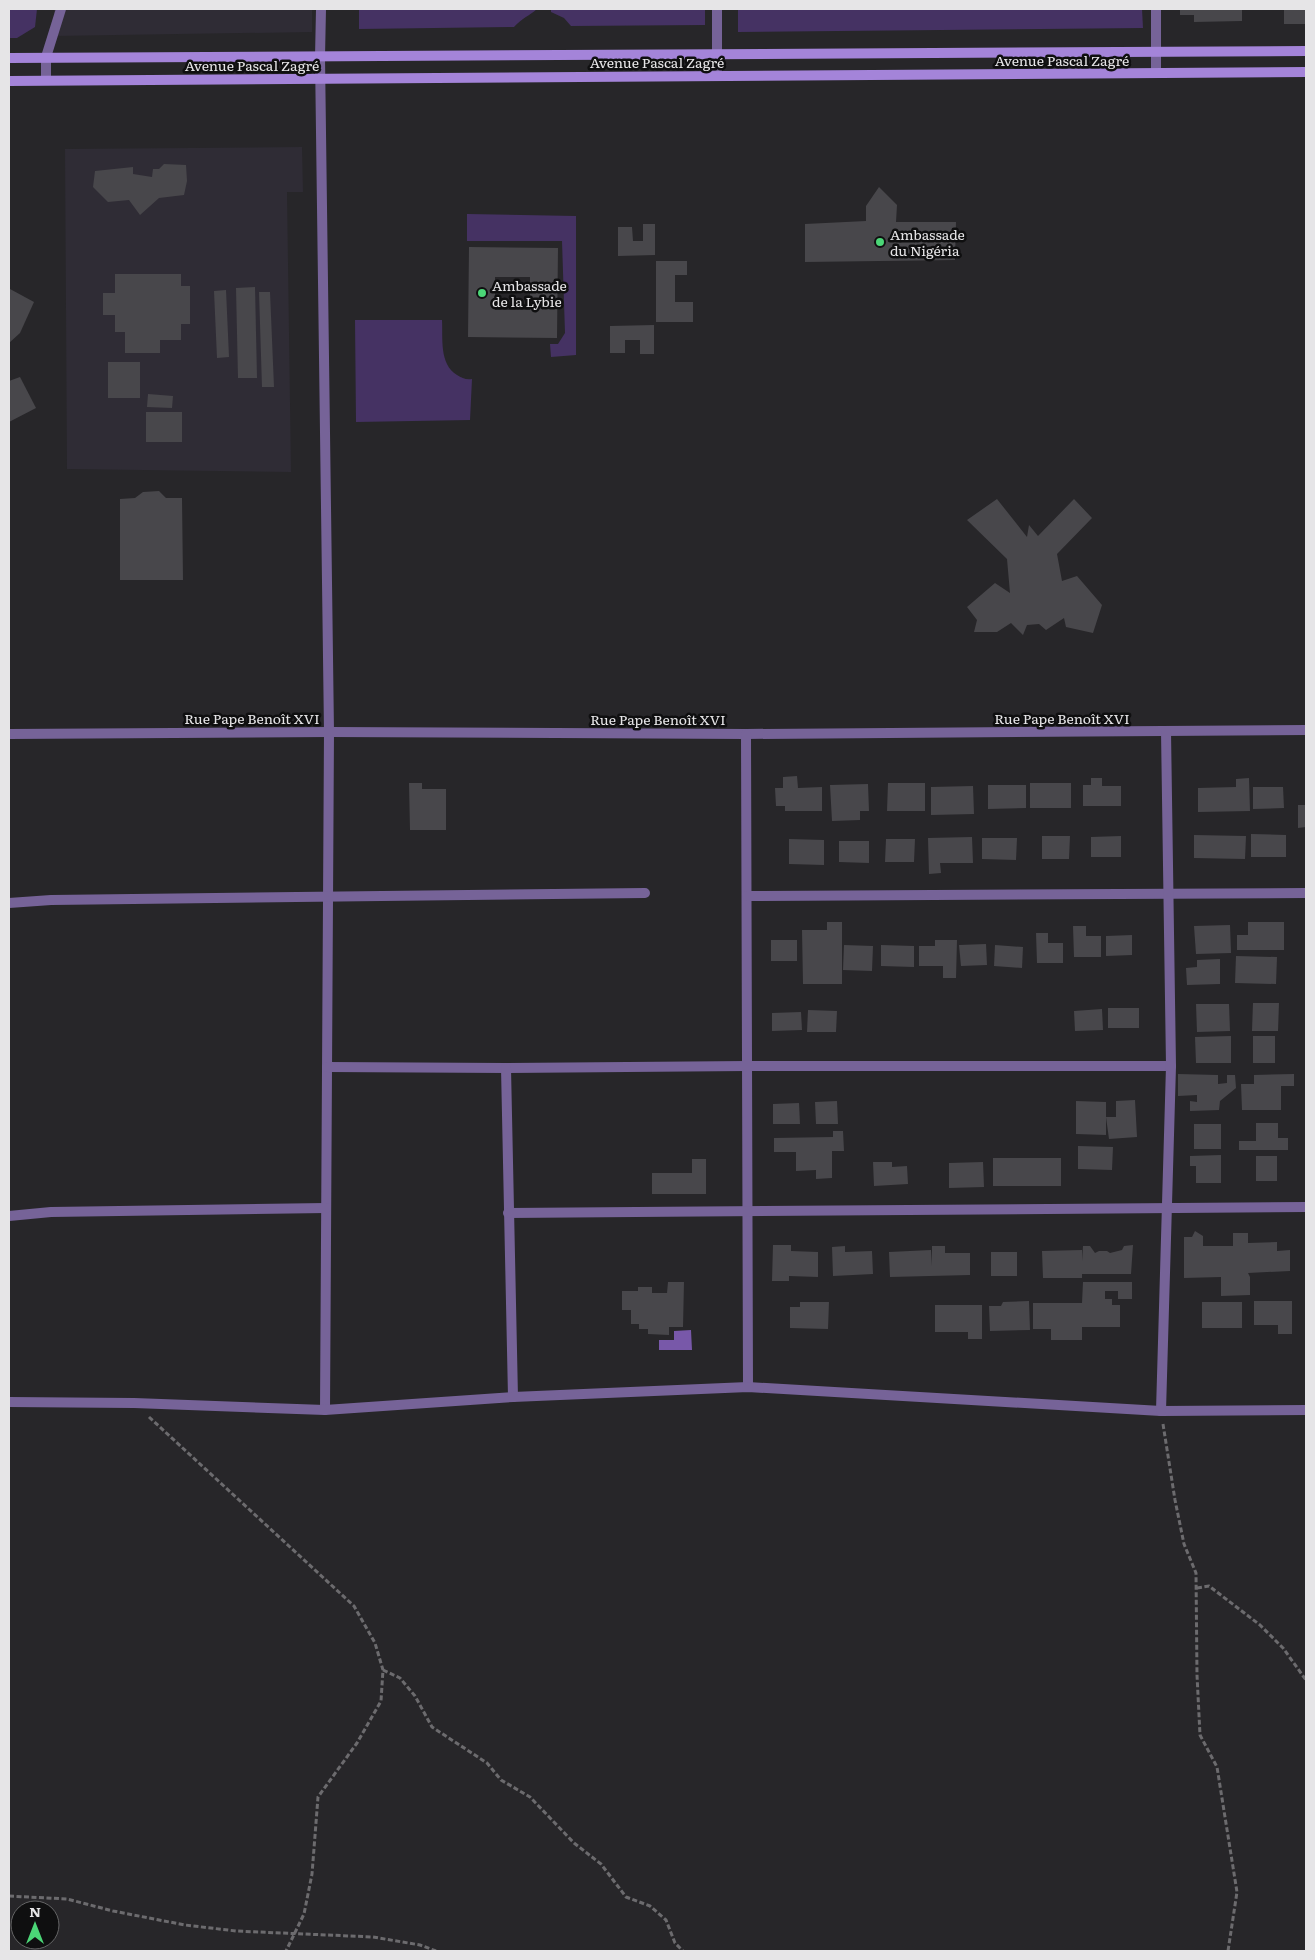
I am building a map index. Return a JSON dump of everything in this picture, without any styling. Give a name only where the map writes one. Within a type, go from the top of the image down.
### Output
[{"type":"main road","name":"Avenue Pascal Zagré","points":[[9,58],[1306,51]]},
{"type":"main road","name":"Avenue Pascal Zagré","points":[[9,81],[1306,72]]},
{"type":"street","points":[[46,80],[46,57],[61,9]]},
{"type":"street","points":[[321,9],[320,56],[322,78],[329,732],[325,1410]]},
{"type":"street","points":[[717,9],[717,76]]},
{"type":"street","points":[[1156,9],[1156,73]]},
{"type":"street","name":"Rue Pape Benoît XVI","points":[[9,734],[329,732],[746,734],[1306,730]]},
{"type":"street","points":[[1161,1411],[1171,1066],[1166,731]]},
{"type":"street","points":[[746,734],[748,1387]]},
{"type":"street","points":[[9,903],[51,900],[645,893]]},
{"type":"street","points":[[747,896],[1306,893]]},
{"type":"street","points":[[327,1066],[506,1068],[1171,1066]]},
{"type":"street","points":[[506,1068],[513,1397]]},
{"type":"street","points":[[9,1216],[51,1212],[326,1208]]},
{"type":"street","points":[[508,1213],[1306,1208]]},
{"type":"street","points":[[9,1402],[134,1403],[325,1410],[513,1397],[748,1387],[1161,1411],[1306,1410]]},
{"type":"path","points":[[134,1403],[354,1606],[375,1643],[383,1670],[382,1701],[357,1743],[318,1797],[312,1874],[304,1914],[286,1951]]},
{"type":"path","points":[[1161,1411],[1174,1500],[1184,1544],[1196,1573],[1196,1665],[1200,1735],[1217,1768],[1237,1892],[1228,1951]]},
{"type":"path","points":[[1197,1588],[1210,1586],[1260,1625],[1283,1648],[1306,1680]]},
{"type":"path","points":[[383,1670],[400,1678],[415,1696],[432,1727],[487,1763],[501,1780],[530,1797],[574,1843],[602,1864],[626,1897],[650,1906],[666,1920],[675,1943],[682,1951]]},
{"type":"path","points":[[9,1896],[67,1899],[113,1911],[185,1925],[236,1931],[373,1937],[420,1945],[436,1951]]},
{"type":"shaded area","points":[[9,9],[37,9],[35,27],[17,38],[9,38]]},
{"type":"shaded area","points":[[54,9],[312,9],[312,32],[54,36]]},
{"type":"shaded area","points":[[359,9],[537,9],[514,27],[359,29]]},
{"type":"shaded area","points":[[551,9],[705,9],[705,25],[571,26],[564,18],[551,12]]},
{"type":"shaded area","points":[[738,9],[1142,9],[1143,28],[738,32]]},
{"type":"shaded area","points":[[302,147],[303,192],[287,192],[291,472],[67,469],[65,149]]},
{"type":"shaded area","points":[[467,214],[576,216],[576,355],[551,357],[550,344],[558,344],[565,333],[562,241],[467,241]]},
{"type":"shaded area","points":[[355,320],[442,320],[442,342],[447,364],[457,375],[472,379],[470,420],[356,422]]},
{"type":"shaded area","points":[[691,1330],[692,1350],[659,1350],[659,1340],[674,1340],[674,1331]]},
{"type":"building","points":[[1180,9],[1242,9],[1242,21],[1194,22],[1194,15],[1180,15]]},
{"type":"building","points":[[1284,9],[1306,9],[1306,24],[1284,24]]},
{"type":"building","points":[[164,164],[186,165],[187,181],[184,195],[159,198],[140,215],[129,200],[108,202],[93,187],[95,171],[133,167],[133,174],[152,177],[153,169],[159,169]]},
{"type":"building","name":"Ambassade du Nigéria","points":[[879,187],[897,205],[896,222],[956,222],[955,260],[805,262],[805,224],[866,221],[866,206]]},
{"type":"building","points":[[643,224],[655,224],[655,255],[618,256],[618,227],[632,227],[633,241],[643,241]]},
{"type":"building","name":"Ambassade de la Lybie","points":[[469,247],[558,248],[557,338],[468,337]],"holes":[[[495,277],[530,277],[530,310],[495,310]]]},
{"type":"building","points":[[656,261],[687,261],[687,275],[675,275],[675,302],[693,302],[693,322],[656,322]]},
{"type":"building","points":[[115,274],[181,274],[181,286],[190,286],[190,324],[181,324],[181,340],[160,340],[160,353],[125,353],[125,332],[115,332],[115,315],[103,315],[103,293],[115,293]]},
{"type":"building","points":[[255,287],[257,378],[238,378],[236,288]]},
{"type":"building","points":[[10,289],[34,302],[20,333],[9,343]]},
{"type":"building","points":[[226,290],[229,357],[217,358],[214,291]]},
{"type":"building","points":[[259,292],[270,292],[274,387],[262,387]]},
{"type":"building","points":[[654,325],[654,354],[640,354],[640,340],[625,340],[625,353],[610,353],[610,326]]},
{"type":"building","points":[[108,362],[140,362],[140,398],[108,398]]},
{"type":"building","points":[[20,377],[36,408],[9,422],[9,381]]},
{"type":"building","points":[[148,394],[173,396],[172,408],[147,407]]},
{"type":"building","points":[[146,412],[182,412],[182,442],[146,442]]},
{"type":"building","points":[[159,491],[166,498],[182,498],[183,580],[120,580],[120,499],[135,498],[143,492]]},
{"type":"building","points":[[997,499],[1027,537],[1029,525],[1038,536],[1074,499],[1092,518],[1057,554],[1062,581],[1077,576],[1102,605],[1093,633],[1066,627],[1064,618],[1046,630],[1039,624],[1027,625],[1023,635],[1011,623],[997,632],[974,632],[977,620],[967,607],[995,583],[1010,593],[1007,559],[967,520]]},
{"type":"building","points":[[797,776],[798,788],[822,787],[822,811],[785,811],[785,806],[776,806],[775,788],[783,788],[783,777]]},
{"type":"building","points":[[1091,778],[1102,778],[1102,786],[1121,786],[1121,806],[1083,806],[1083,785],[1091,785]]},
{"type":"building","points":[[1249,778],[1250,811],[1198,812],[1198,788],[1236,787],[1236,779]]},
{"type":"building","points":[[409,783],[422,783],[422,789],[446,789],[446,830],[410,830]]},
{"type":"building","points":[[888,783],[925,783],[925,811],[887,811]]},
{"type":"building","points":[[1030,783],[1071,783],[1071,808],[1030,808]]},
{"type":"building","points":[[868,784],[869,811],[860,811],[860,820],[832,821],[830,785]]},
{"type":"building","points":[[988,785],[1026,785],[1026,808],[988,809]]},
{"type":"building","points":[[973,786],[974,814],[931,815],[931,787]]},
{"type":"building","points":[[1253,787],[1283,787],[1284,808],[1253,809]]},
{"type":"building","points":[[1298,805],[1306,805],[1306,827],[1298,828]]},
{"type":"building","points":[[1251,834],[1286,835],[1286,857],[1251,857]]},
{"type":"building","points":[[1194,835],[1246,836],[1245,859],[1194,858]]},
{"type":"building","points":[[1042,836],[1070,836],[1069,859],[1042,859]]},
{"type":"building","points":[[1121,836],[1121,857],[1091,857],[1091,837]]},
{"type":"building","points":[[972,837],[973,863],[940,863],[941,873],[929,874],[928,838]]},
{"type":"building","points":[[982,838],[1017,838],[1016,860],[982,859]]},
{"type":"building","points":[[789,839],[824,840],[824,865],[789,864]]},
{"type":"building","points":[[886,839],[915,839],[914,862],[885,862]]},
{"type":"building","points":[[839,841],[869,841],[869,863],[839,862]]},
{"type":"building","points":[[827,922],[842,922],[842,984],[803,984],[802,930],[827,930]]},
{"type":"building","points":[[1248,922],[1284,922],[1284,950],[1237,950],[1237,935],[1248,935]]},
{"type":"building","points":[[1230,925],[1231,953],[1196,954],[1194,926]]},
{"type":"building","points":[[1073,926],[1086,926],[1086,936],[1101,936],[1101,957],[1074,957]]},
{"type":"building","points":[[1036,933],[1048,933],[1048,943],[1063,943],[1063,963],[1037,963]]},
{"type":"building","points":[[1132,935],[1132,955],[1106,956],[1106,936]]},
{"type":"building","points":[[771,940],[797,940],[797,961],[771,961]]},
{"type":"building","points":[[935,940],[957,940],[956,978],[943,978],[943,966],[919,966],[919,946],[935,946]]},
{"type":"building","points":[[986,944],[987,965],[961,966],[959,945]]},
{"type":"building","points":[[844,945],[873,946],[872,971],[843,970]]},
{"type":"building","points":[[881,945],[914,946],[914,967],[881,966]]},
{"type":"building","points":[[995,945],[1023,947],[1022,968],[994,966]]},
{"type":"building","points":[[1236,956],[1277,957],[1276,984],[1235,983]]},
{"type":"building","points":[[1220,959],[1220,984],[1187,985],[1186,968],[1197,967],[1197,960]]},
{"type":"building","points":[[1253,1003],[1279,1003],[1278,1031],[1252,1031]]},
{"type":"building","points":[[1196,1004],[1229,1004],[1230,1031],[1197,1032]]},
{"type":"building","points":[[1108,1008],[1139,1008],[1139,1028],[1108,1028]]},
{"type":"building","points":[[1102,1009],[1103,1030],[1075,1031],[1074,1011]]},
{"type":"building","points":[[808,1010],[837,1011],[836,1032],[807,1032]]},
{"type":"building","points":[[801,1012],[802,1030],[772,1031],[772,1013]]},
{"type":"building","points":[[1231,1036],[1231,1063],[1196,1063],[1195,1037]]},
{"type":"building","points":[[1253,1036],[1275,1036],[1275,1063],[1253,1063]]},
{"type":"building","points":[[1178,1074],[1218,1075],[1218,1084],[1227,1083],[1227,1075],[1235,1075],[1236,1088],[1220,1101],[1219,1110],[1190,1111],[1190,1101],[1197,1102],[1197,1095],[1178,1096]]},
{"type":"building","points":[[1294,1074],[1294,1086],[1281,1086],[1281,1110],[1242,1110],[1241,1084],[1254,1084],[1254,1075]]},
{"type":"building","points":[[1135,1100],[1137,1137],[1109,1139],[1106,1117],[1116,1117],[1116,1101]]},
{"type":"building","points":[[837,1101],[838,1124],[816,1124],[815,1102]]},
{"type":"building","points":[[1076,1101],[1106,1102],[1106,1135],[1076,1134]]},
{"type":"building","points":[[799,1103],[800,1124],[773,1124],[773,1104]]},
{"type":"building","points":[[1256,1123],[1278,1123],[1278,1138],[1288,1138],[1288,1150],[1239,1150],[1239,1141],[1256,1141]]},
{"type":"building","points":[[1194,1124],[1221,1124],[1221,1149],[1194,1149]]},
{"type":"building","points":[[833,1131],[843,1131],[844,1151],[832,1151],[832,1178],[816,1179],[816,1170],[796,1171],[796,1152],[774,1152],[774,1138],[833,1137]]},
{"type":"building","points":[[1078,1146],[1113,1147],[1112,1170],[1078,1169]]},
{"type":"building","points":[[1221,1155],[1221,1183],[1196,1183],[1196,1166],[1190,1166],[1190,1156]]},
{"type":"building","points":[[1256,1156],[1277,1156],[1277,1181],[1256,1181]]},
{"type":"building","points":[[993,1158],[1061,1158],[1061,1186],[993,1186]]},
{"type":"building","points":[[692,1159],[706,1159],[706,1194],[652,1194],[652,1173],[692,1173]]},
{"type":"building","points":[[873,1162],[892,1162],[892,1167],[907,1166],[908,1184],[874,1186]]},
{"type":"building","points":[[983,1162],[984,1187],[949,1188],[949,1163]]},
{"type":"building","points":[[1195,1231],[1203,1236],[1203,1246],[1233,1246],[1233,1233],[1248,1233],[1248,1243],[1277,1242],[1277,1251],[1290,1250],[1290,1271],[1248,1273],[1250,1277],[1250,1295],[1221,1296],[1221,1277],[1184,1278],[1184,1237],[1192,1237]]},
{"type":"building","points":[[773,1245],[791,1245],[791,1251],[818,1252],[818,1277],[789,1276],[789,1281],[772,1281]]},
{"type":"building","points":[[1133,1245],[1131,1274],[1082,1274],[1082,1278],[1043,1278],[1042,1251],[1082,1250],[1082,1261],[1083,1246],[1090,1246],[1095,1253],[1107,1251],[1110,1253],[1122,1250],[1124,1246]]},
{"type":"building","points":[[845,1246],[845,1252],[872,1251],[873,1274],[833,1276],[832,1247]]},
{"type":"building","points":[[932,1246],[945,1246],[945,1253],[970,1253],[970,1275],[890,1277],[889,1252],[931,1250],[932,1266]]},
{"type":"building","points":[[991,1252],[1017,1252],[1017,1276],[991,1276]]},
{"type":"building","points":[[668,1282],[684,1282],[683,1327],[669,1327],[669,1335],[648,1334],[648,1329],[639,1329],[639,1324],[631,1324],[631,1310],[622,1310],[622,1291],[638,1291],[638,1287],[652,1287],[652,1293],[667,1293]]},
{"type":"building","points":[[1083,1282],[1132,1282],[1132,1299],[1118,1299],[1118,1291],[1105,1291],[1105,1299],[1112,1299],[1112,1305],[1120,1305],[1120,1327],[1082,1327],[1082,1340],[1051,1340],[1051,1329],[1033,1329],[1033,1303],[1082,1303]]},
{"type":"building","points":[[1029,1301],[1030,1330],[990,1331],[989,1306],[1001,1306],[1003,1302]]},
{"type":"building","points":[[1254,1301],[1292,1301],[1292,1334],[1278,1334],[1278,1325],[1254,1325]]},
{"type":"building","points":[[800,1302],[829,1302],[828,1329],[790,1328],[790,1307],[800,1307]]},
{"type":"building","points":[[1202,1302],[1242,1302],[1242,1328],[1202,1328]]},
{"type":"building","points":[[935,1305],[982,1305],[982,1339],[968,1339],[968,1332],[935,1332]]},
{"type":"place","name":"Ambassade du Nigéria","points":[[880,242]]},
{"type":"place","name":"Ambassade de la Lybie","points":[[482,293]]}]
